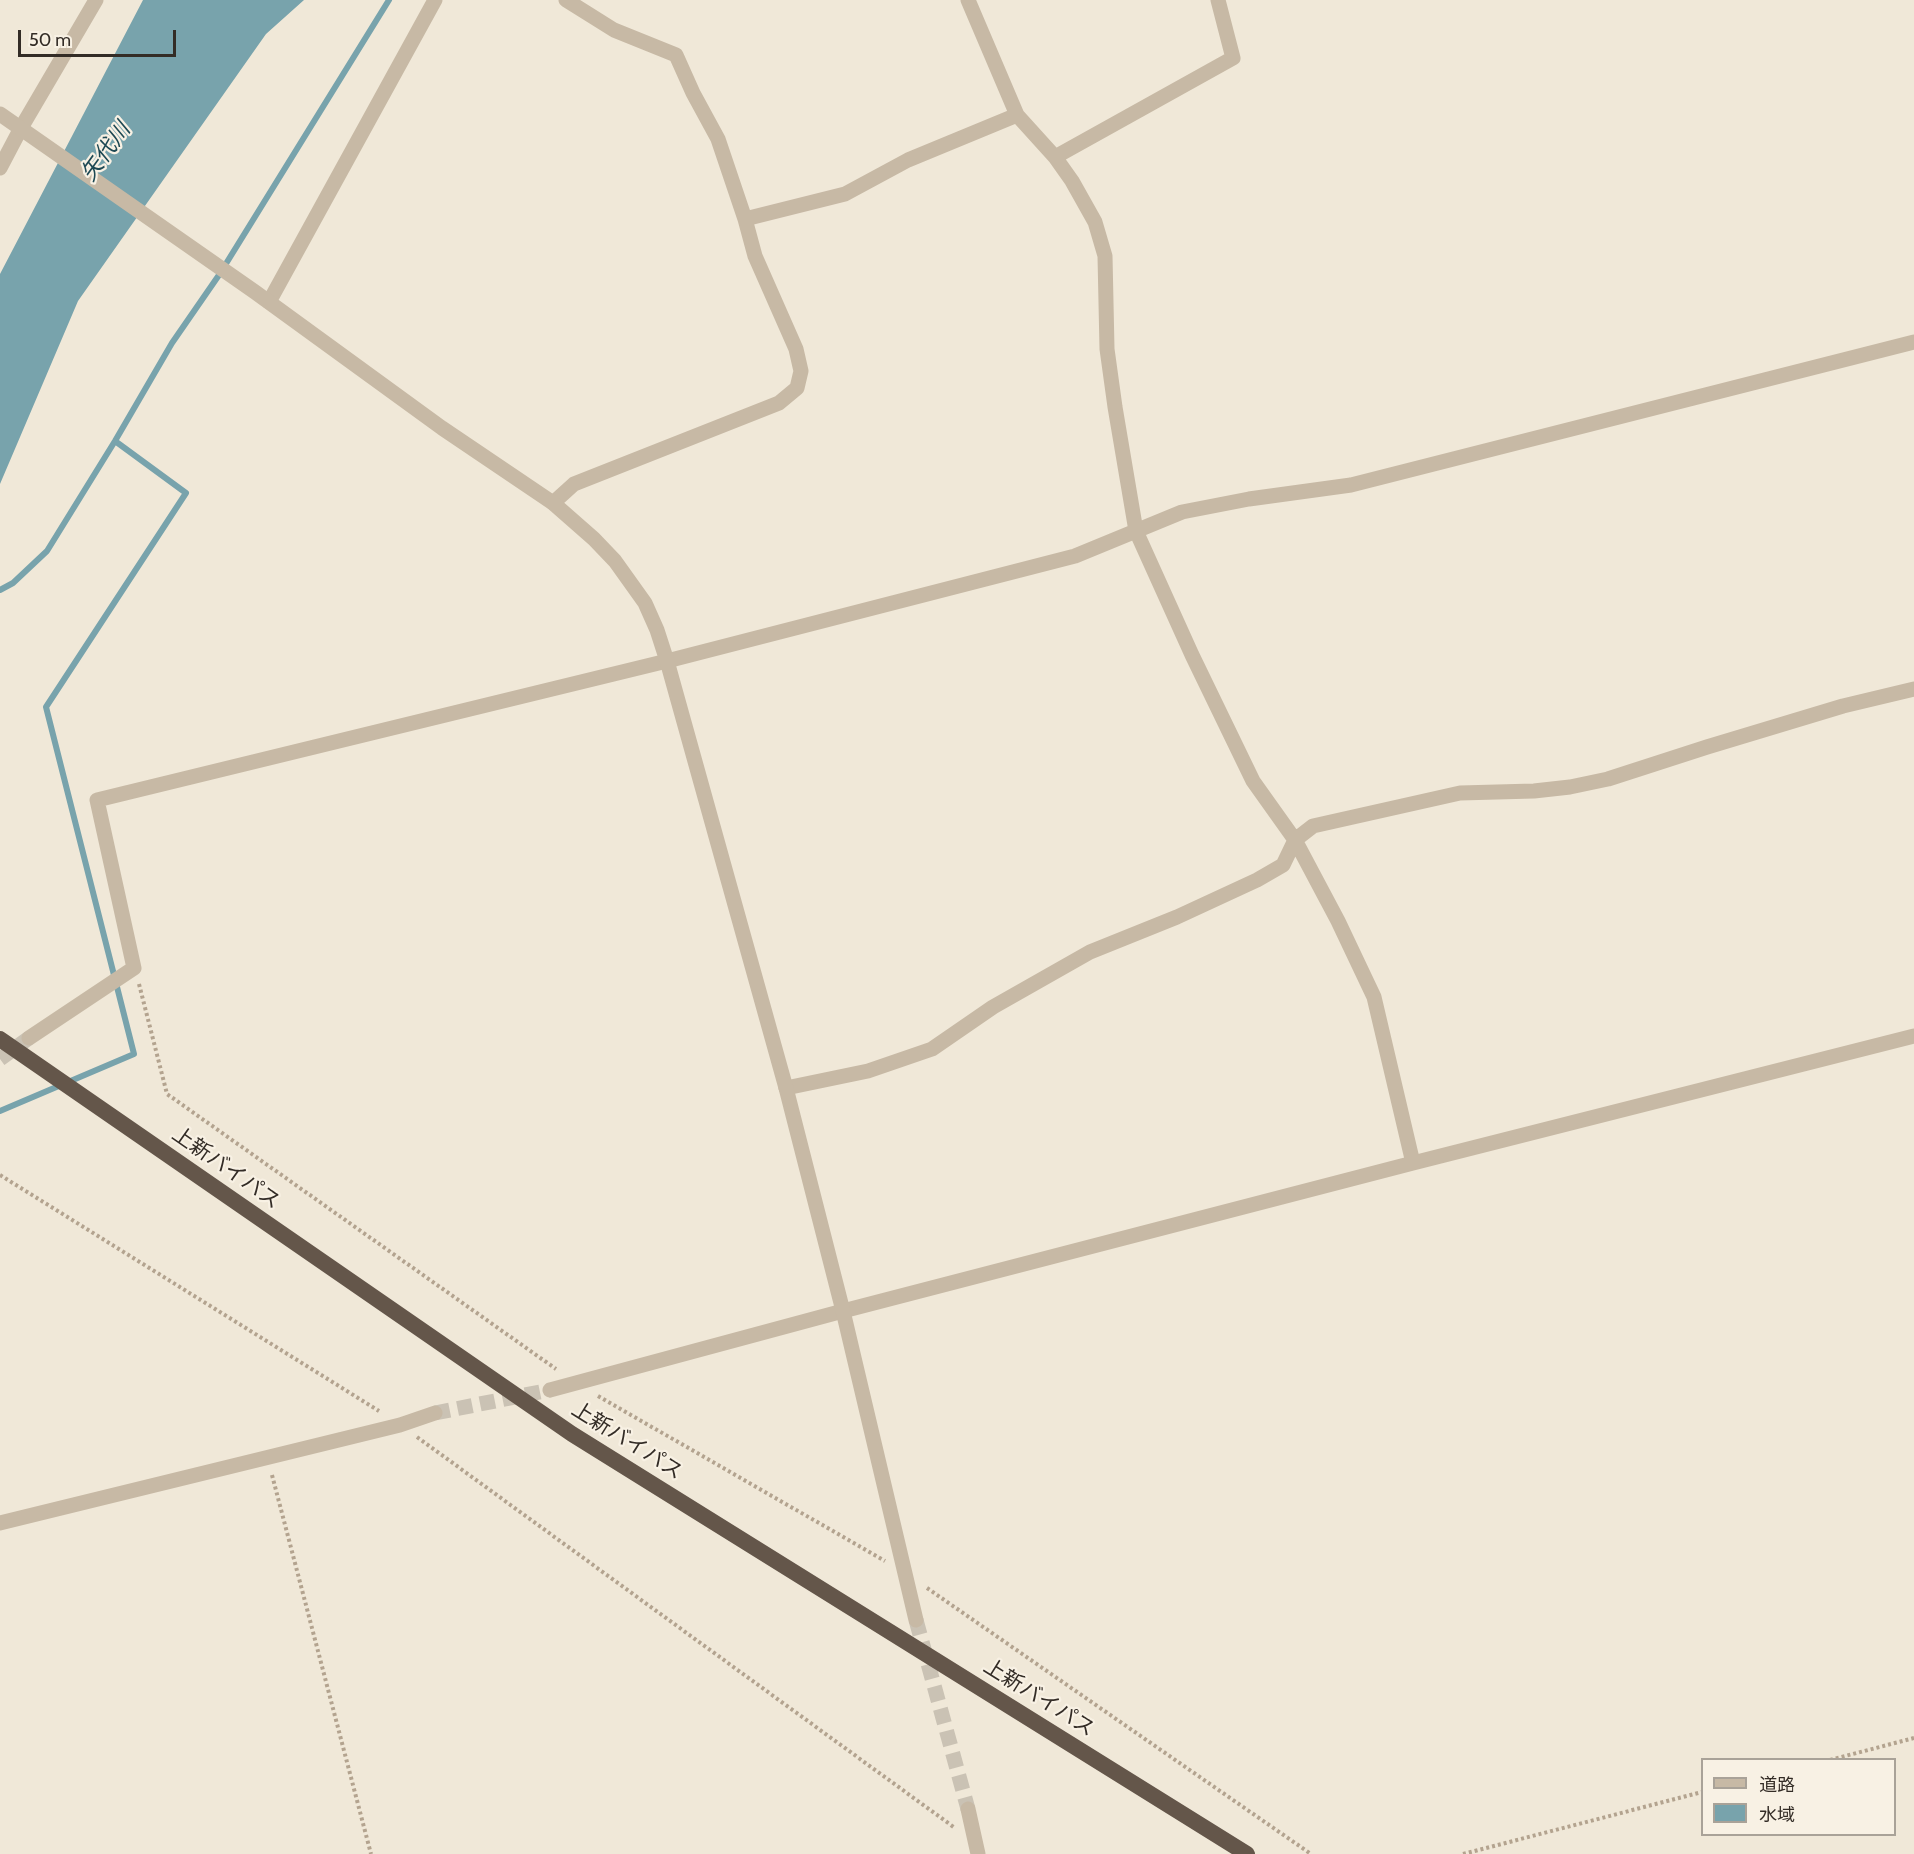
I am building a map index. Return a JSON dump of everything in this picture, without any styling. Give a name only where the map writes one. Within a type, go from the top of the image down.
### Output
[{"type":"highway","name":"上新バイパス","points":[[0,1039],[572,1434],[1247,1854]]},
{"type":"street","points":[[0,168],[26,132],[96,0]]},
{"type":"street","points":[[269,302],[435,0]]},
{"type":"street","points":[[553,503],[574,484],[779,403],[797,388],[801,371],[796,349],[755,256],[718,139],[676,55],[614,30],[566,0]]},
{"type":"street","points":[[968,0],[1017,115],[1055,157],[1072,181],[1095,222],[1105,256],[1107,349],[1136,531],[1252,781],[1295,840],[1338,921],[1374,997],[1413,1163]]},
{"type":"street","points":[[1055,157],[1233,58],[1218,0]]},
{"type":"street","points":[[0,114],[255,292],[442,428],[553,503],[615,561],[645,603],[668,662],[786,1088],[843,1311],[916,1620]]},
{"type":"street","points":[[745,219],[845,194],[908,160],[1017,115]]},
{"type":"street","points":[[29,1038],[134,968],[97,800],[668,662],[1075,556],[1182,512],[1249,499],[1351,485],[1914,342]]},
{"type":"street","points":[[786,1088],[868,1071],[932,1049],[993,1007],[1090,952],[1177,917],[1283,866],[1295,840],[1313,826],[1460,793],[1534,791],[1570,787],[1608,779],[1843,706],[1914,689]]},
{"type":"street","points":[[550,1390],[843,1311],[1413,1163],[1914,1036]]},
{"type":"street","points":[[0,1523],[400,1425],[435,1413]]},
{"type":"street","points":[[968,1809],[978,1849]]},
{"type":"path","points":[[134,968],[167,1094],[575,1383],[905,1572],[1311,1854]]},
{"type":"path","points":[[0,1175],[400,1425],[978,1849]]},
{"type":"path","points":[[267,1457],[371,1854]]},
{"type":"path","points":[[1838,1758],[1914,1738]]},
{"type":"path","points":[[1463,1854],[1701,1792]]},
{"type":"water","name":"矢代川","points":[[143,0],[304,0],[266,34],[78,301],[0,484],[0,274]]},
{"type":"waterway","points":[[0,590],[13,583],[47,551],[172,343],[219,275],[389,0]]},
{"type":"waterway","points":[[0,1111],[134,1054],[46,707],[186,493],[115,441]]},
{"type":"tunnel","points":[[0,1059],[29,1038]]},
{"type":"tunnel","points":[[435,1413],[550,1390]]},
{"type":"tunnel","points":[[916,1620],[968,1809]]}]
